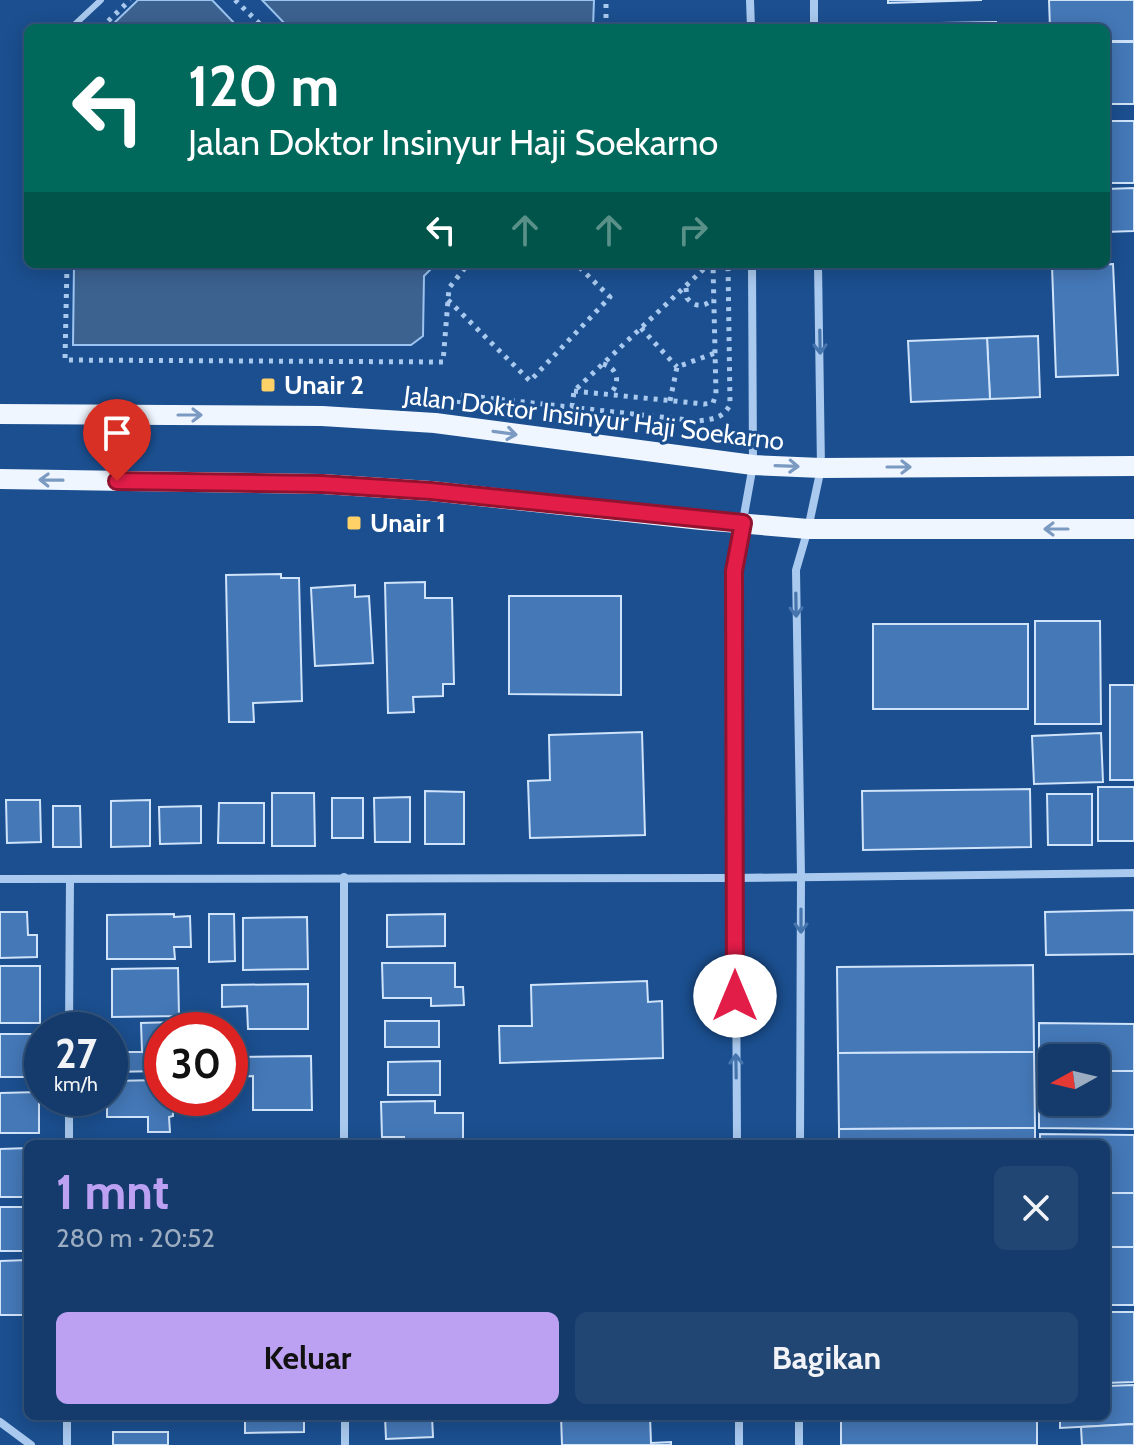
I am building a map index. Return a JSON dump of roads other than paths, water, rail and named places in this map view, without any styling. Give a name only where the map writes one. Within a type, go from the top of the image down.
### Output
[{"type":"main road","name":"Jalan Doktor Insinyur Haji Soekarno","points":[[0,414],[322,416],[456,426],[753,465],[821,468],[1134,466]]},
{"type":"main road","points":[[0,479],[322,484],[431,491],[808,529],[1134,529]]},
{"type":"street","points":[[750,0],[751,24]]},
{"type":"street","points":[[814,0],[814,24]]},
{"type":"street","points":[[737,1140],[734,571],[753,465],[752,268]]},
{"type":"street","points":[[800,1140],[801,876],[796,570],[821,468],[818,268]]},
{"type":"street","points":[[0,879],[734,878],[1134,873]]},
{"type":"street","points":[[344,877],[344,1140]]},
{"type":"street","points":[[69,1012],[70,879]]},
{"type":"street","points":[[69,1116],[69,1140]]},
{"type":"street","points":[[67,1420],[67,1445]]},
{"type":"street","points":[[345,1420],[345,1445]]},
{"type":"street","points":[[739,1420],[739,1445]]},
{"type":"street","points":[[799,1420],[799,1445]]},
{"type":"street","points":[[0,1422],[31,1445]]},
{"type":"lane","points":[[75,24],[101,0]]},
{"type":"water","points":[[138,0],[212,0],[235,24],[113,24]]},
{"type":"water","points":[[262,0],[594,0],[593,24],[285,24]]},
{"type":"water","points":[[74,268],[432,268],[424,276],[423,336],[411,345],[73,345]]},
{"type":"place","name":"Unair 2","points":[[268,385]]},
{"type":"place","name":"Unair 1","points":[[354,523]]}]
